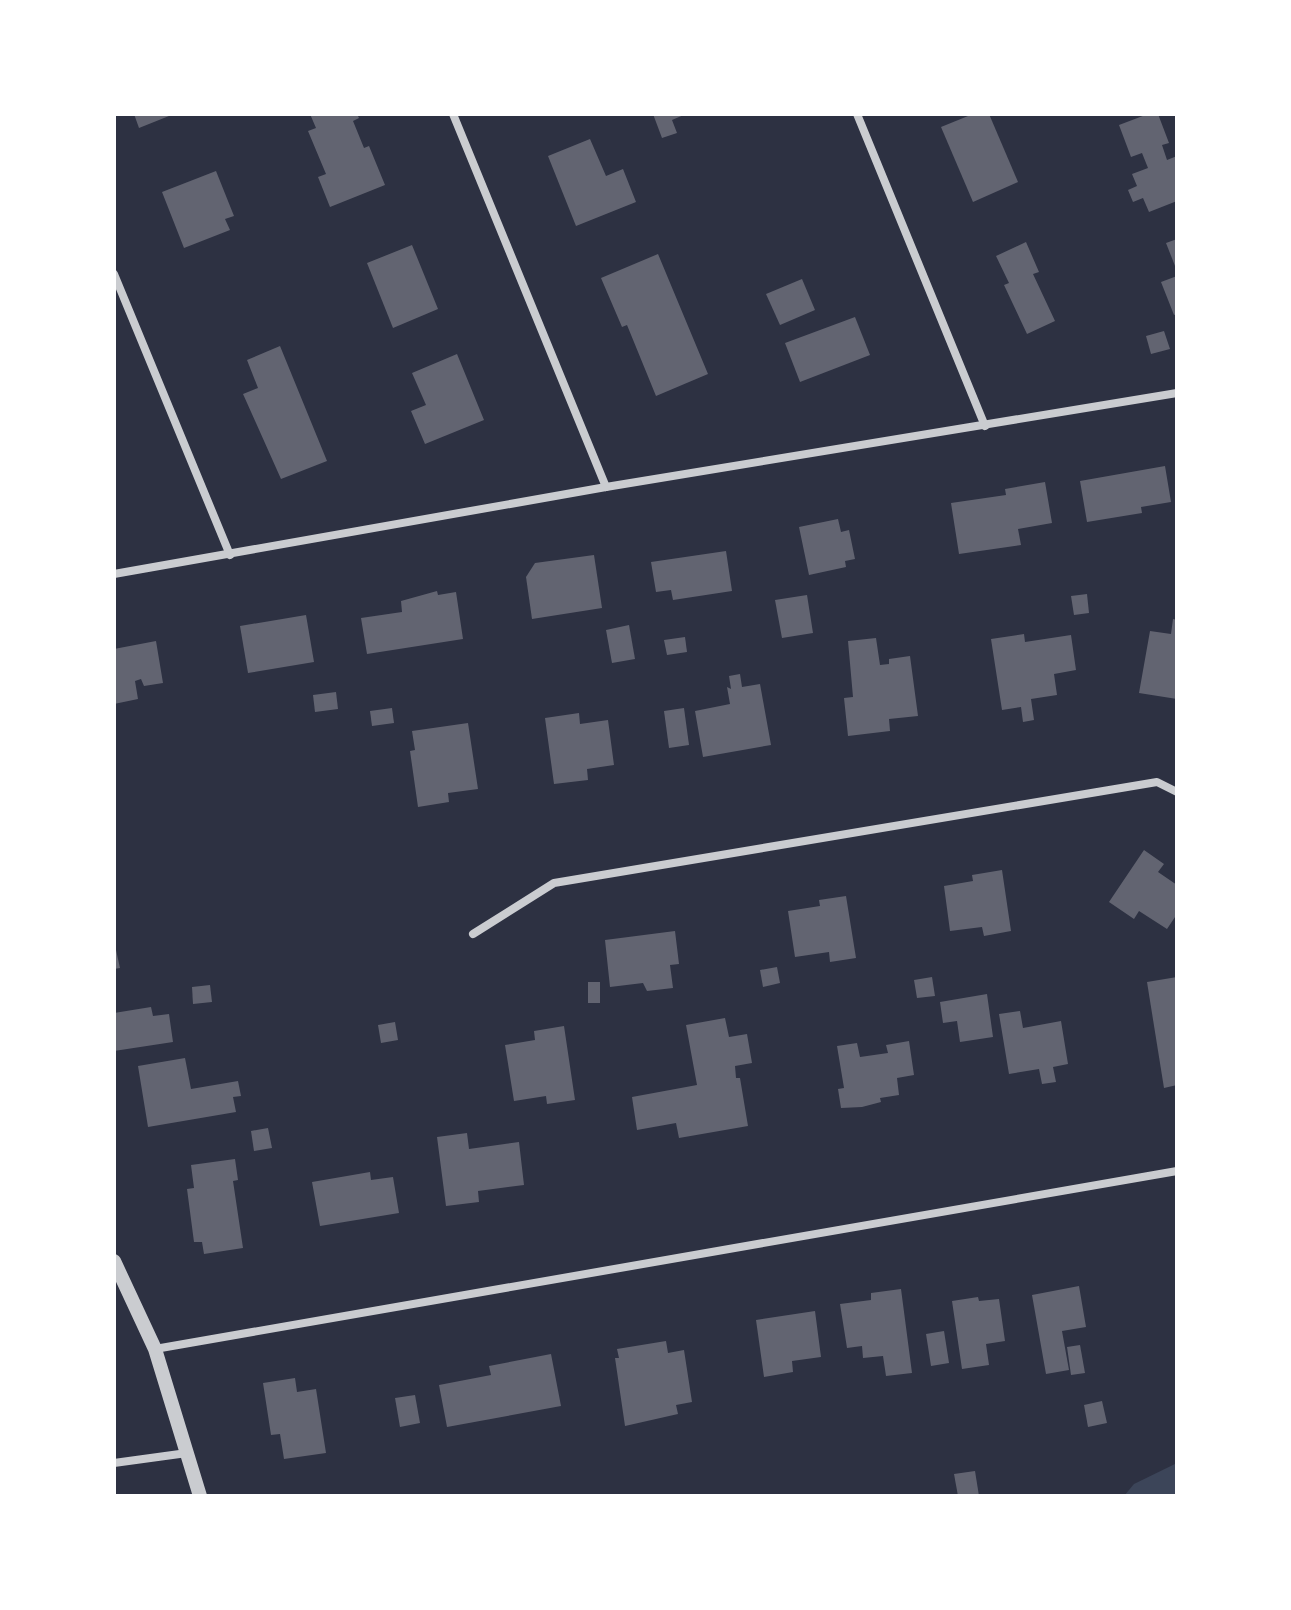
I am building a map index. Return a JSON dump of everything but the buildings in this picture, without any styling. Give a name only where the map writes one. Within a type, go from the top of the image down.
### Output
[{"type":"street","points":[[453,114],[606,487]]},
{"type":"street","points":[[857,114],[985,426]]},
{"type":"street","points":[[114,274],[230,555]]},
{"type":"street","points":[[114,574],[606,487],[1177,393]]},
{"type":"street","points":[[473,934],[554,883],[1157,782],[1177,792]]},
{"type":"street","points":[[155,1349],[1177,1171]]},
{"type":"street","points":[[114,1261],[155,1349],[200,1496]]},
{"type":"street","points":[[114,1463],[187,1453]]},
{"type":"shaded area","points":[[1177,1463],[1177,1496],[1124,1496],[1134,1484]]}]
